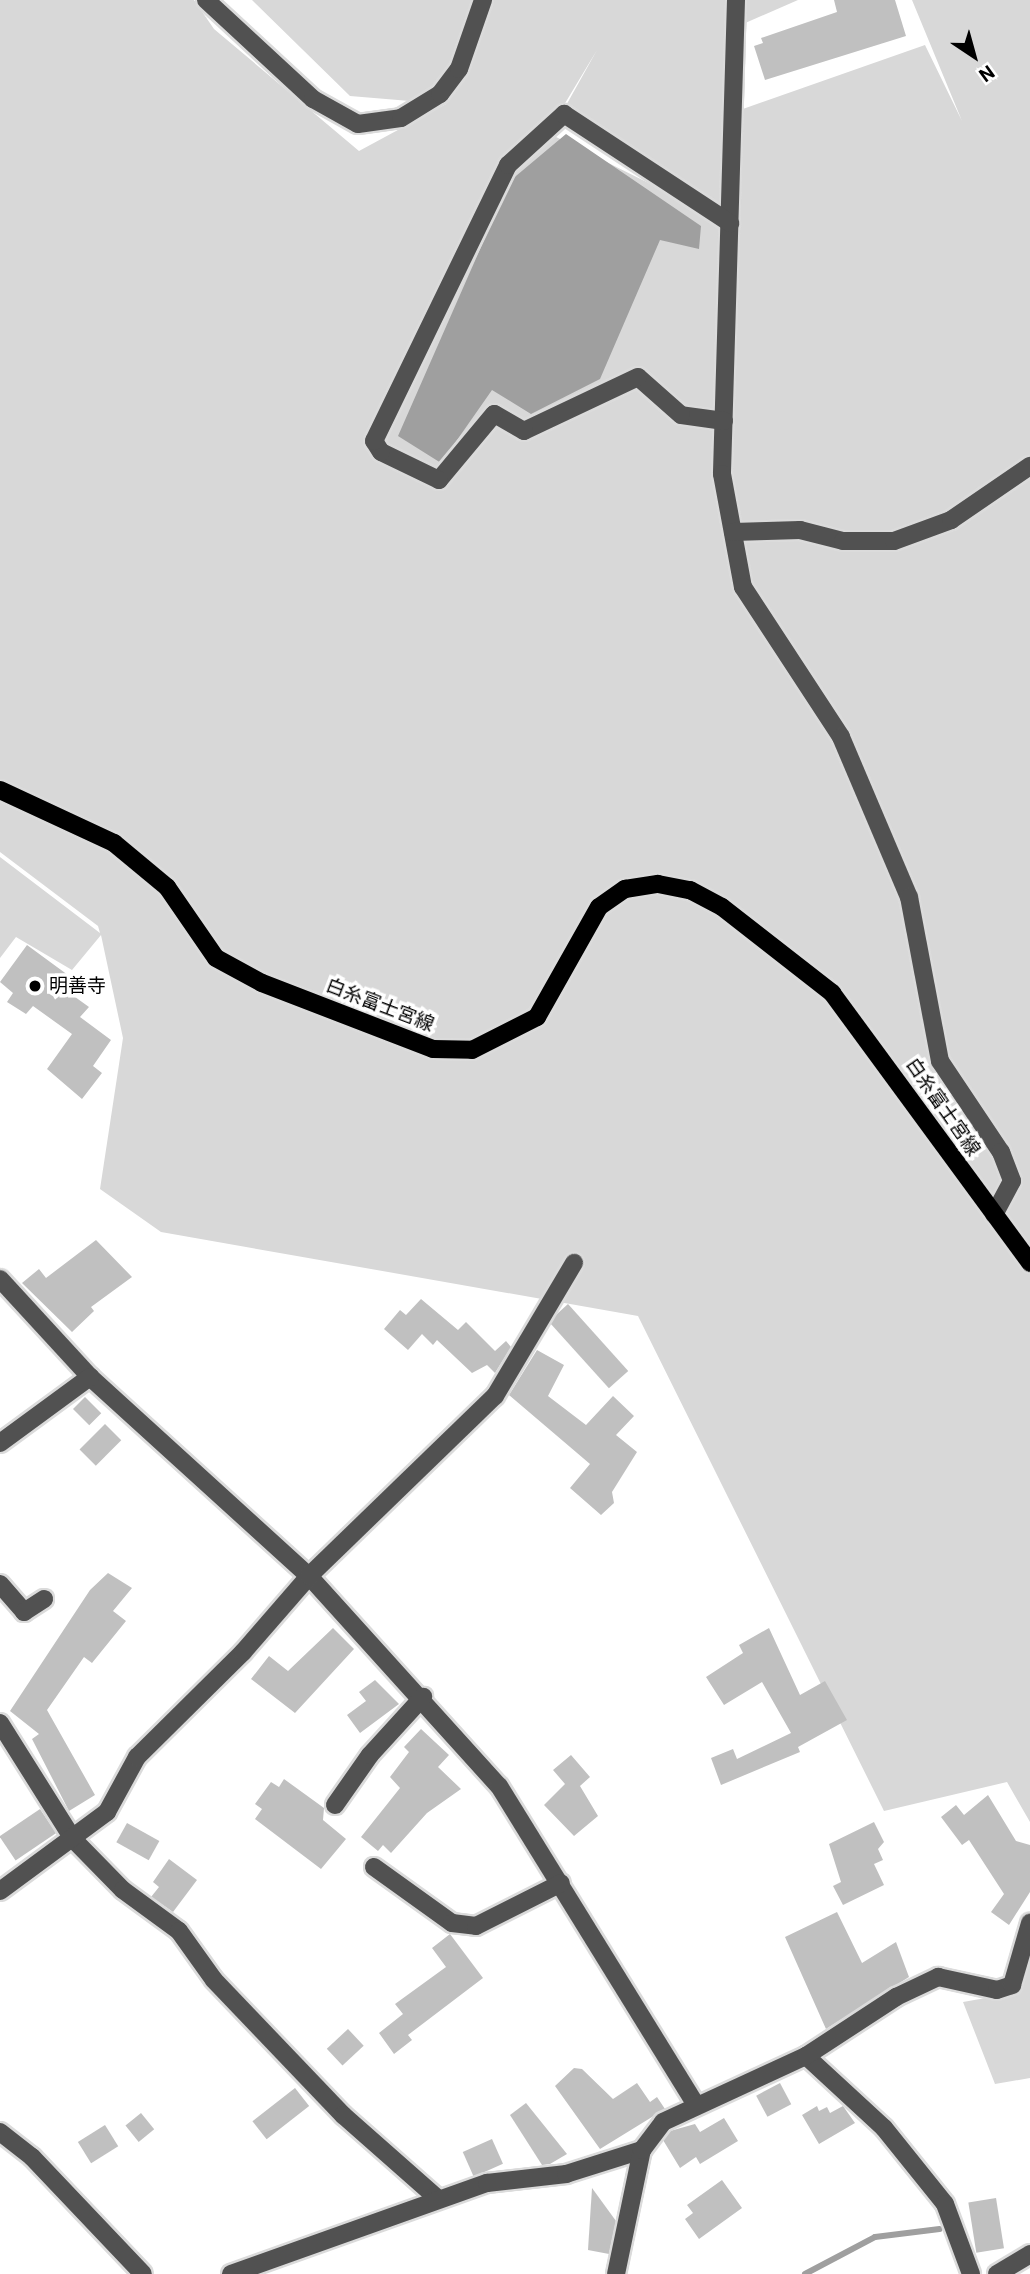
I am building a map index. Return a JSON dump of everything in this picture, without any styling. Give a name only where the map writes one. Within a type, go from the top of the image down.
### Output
[{"type":"main road","name":"白糸富士宮線","points":[[0,790],[114,843],[167,887],[216,958],[262,983],[433,1049],[472,1050],[537,1017],[599,907],[625,890],[658,884],[690,890],[722,907],[832,993],[1030,1263]]},
{"type":"street","points":[[206,0],[313,99],[358,124],[401,118],[440,94],[459,69],[483,0]]},
{"type":"street","points":[[736,0],[722,474],[743,587],[841,737],[909,897],[940,1061],[1001,1153],[1012,1181],[994,1215]]},
{"type":"street","points":[[723,421],[681,415],[638,377],[524,431],[494,414],[439,480],[381,452],[374,441],[508,164],[564,114],[730,223]]},
{"type":"street","points":[[733,531],[800,530],[843,541],[894,541],[951,520],[1030,466]]},
{"type":"street","points":[[0,1891],[107,1812],[137,1757],[243,1652],[309,1576],[495,1396],[574,1263]]},
{"type":"street","points":[[0,1279],[90,1377],[309,1576],[423,1697],[499,1786],[695,2103]]},
{"type":"street","points":[[0,1443],[90,1377]]},
{"type":"street","points":[[0,1584],[24,1612],[44,1599]]},
{"type":"street","points":[[335,1805],[370,1755],[423,1697]]},
{"type":"street","points":[[0,1723],[73,1839],[124,1890],[179,1931],[215,1980],[343,2115],[437,2198]]},
{"type":"street","points":[[374,1867],[452,1923],[477,1926],[561,1883]]},
{"type":"street","points":[[616,2274],[642,2150],[663,2122],[695,2103],[806,2056],[938,1977],[997,1990],[1012,1985],[1030,1923]]},
{"type":"street","points":[[806,2056],[884,2128],[945,2204],[971,2274]]},
{"type":"street","points":[[0,2132],[33,2157],[143,2274]]},
{"type":"street","points":[[231,2274],[437,2198],[487,2183],[566,2174],[642,2150]]},
{"type":"street","points":[[997,2274],[1030,2253]]},
{"type":"shaded area","points":[[0,0],[194,0],[214,29],[359,151],[446,104],[350,96],[252,0],[732,0],[740,110],[925,45],[962,121],[912,0],[1030,0],[1030,1822],[1007,1782],[884,1811],[638,1316],[161,1232],[100,1189],[123,1038],[101,935],[72,970],[16,937],[0,958],[0,857],[100,933],[98,926],[0,852]],"holes":[[[597,50],[559,118],[719,218],[540,129],[561,110]]]},
{"type":"shaded area","points":[[743,0],[798,0],[743,24]]},
{"type":"shaded area","points":[[566,134],[701,226],[699,249],[660,240],[600,379],[531,414],[492,390],[441,463],[398,436],[510,181]]},
{"type":"shaded area","points":[[1030,1956],[1030,2078],[995,2084],[963,2002],[1014,1993]]},
{"type":"building","points":[[834,0],[895,0],[906,36],[765,80],[754,46],[763,43],[761,38],[837,12]]},
{"type":"building","points":[[27,945],[72,978],[64,989],[89,1007],[80,1017],[111,1040],[93,1066],[102,1073],[82,1099],[47,1069],[72,1034],[33,1006],[26,1014],[7,1002],[13,993],[0,982]]},
{"type":"building","points":[[96,1240],[132,1277],[91,1307],[94,1311],[72,1332],[22,1283],[39,1269],[46,1278]]},
{"type":"building","points":[[421,1299],[458,1330],[466,1322],[495,1351],[506,1341],[511,1347],[495,1373],[487,1365],[472,1373],[437,1340],[433,1345],[422,1334],[408,1350],[384,1329],[400,1310],[406,1315]]},
{"type":"building","points":[[568,1304],[628,1371],[609,1388],[549,1321]]},
{"type":"building","points":[[537,1350],[564,1365],[548,1396],[586,1425],[613,1396],[634,1416],[616,1435],[637,1452],[612,1492],[614,1503],[601,1515],[570,1488],[590,1464],[509,1395]]},
{"type":"building","points":[[85,1397],[101,1413],[89,1425],[73,1409]]},
{"type":"building","points":[[105,1424],[121,1440],[96,1466],[80,1449]]},
{"type":"building","points":[[108,1573],[132,1588],[113,1611],[126,1621],[92,1663],[84,1657],[47,1710],[95,1795],[69,1811],[32,1739],[39,1734],[10,1711],[90,1590]]},
{"type":"building","points":[[333,1628],[354,1649],[295,1713],[251,1679],[269,1656],[288,1671]]},
{"type":"building","points":[[769,1628],[800,1695],[825,1681],[847,1720],[798,1747],[800,1752],[721,1785],[711,1758],[733,1749],[737,1759],[791,1733],[762,1682],[724,1705],[706,1677],[743,1653],[739,1645]]},
{"type":"building","points":[[375,1680],[399,1704],[360,1733],[347,1715],[366,1701],[359,1692]]},
{"type":"building","points":[[421,1729],[449,1755],[438,1767],[461,1789],[427,1813],[391,1853],[383,1845],[378,1851],[361,1837],[400,1788],[390,1777],[409,1752],[404,1747]]},
{"type":"building","points":[[571,1755],[590,1777],[580,1786],[598,1816],[574,1836],[544,1805],[565,1784],[553,1770]]},
{"type":"building","points":[[284,1779],[324,1808],[323,1820],[346,1839],[321,1869],[255,1819],[262,1809],[255,1804],[271,1782],[279,1787]]},
{"type":"building","points":[[988,1795],[1016,1841],[1030,1845],[1030,1892],[1009,1925],[991,1912],[1004,1894],[969,1840],[962,1845],[941,1817],[956,1805],[964,1815]]},
{"type":"building","points":[[40,1809],[56,1833],[16,1860],[0,1836]]},
{"type":"building","points":[[874,1822],[884,1842],[878,1849],[883,1860],[874,1864],[884,1885],[843,1905],[833,1886],[841,1882],[829,1844]]},
{"type":"building","points":[[127,1823],[159,1841],[149,1860],[116,1842]]},
{"type":"building","points":[[169,1859],[197,1880],[173,1912],[151,1897],[159,1887],[153,1882]]},
{"type":"building","points":[[837,1912],[862,1963],[896,1942],[909,1977],[826,2029],[785,1937]]},
{"type":"building","points":[[450,1934],[483,1978],[408,2035],[412,2040],[394,2054],[379,2033],[403,2014],[395,2004],[446,1967],[432,1948]]},
{"type":"building","points":[[348,2029],[364,2046],[342,2066],[327,2049]]},
{"type":"building","points":[[574,2068],[582,2069],[613,2099],[637,2083],[650,2102],[657,2097],[665,2109],[600,2149],[555,2086]]},
{"type":"building","points":[[780,2083],[791,2104],[767,2117],[756,2096]]},
{"type":"building","points":[[295,2088],[309,2106],[267,2139],[252,2121]]},
{"type":"building","points":[[526,2103],[567,2154],[550,2164],[542,2165],[510,2115]]},
{"type":"building","points":[[817,2106],[819,2111],[827,2107],[830,2113],[843,2106],[855,2123],[819,2144],[802,2115]]},
{"type":"building","points":[[141,2113],[154,2129],[139,2142],[125,2126]]},
{"type":"building","points":[[724,2118],[738,2141],[700,2164],[696,2157],[680,2168],[663,2140],[670,2131],[695,2124],[700,2132]]},
{"type":"building","points":[[105,2125],[118,2146],[91,2163],[78,2142]]},
{"type":"building","points":[[492,2139],[503,2164],[474,2177],[463,2152]]},
{"type":"building","points":[[722,2180],[742,2208],[699,2239],[685,2219],[693,2213],[687,2205]]},
{"type":"building","points":[[592,2188],[616,2221],[609,2254],[588,2250]]},
{"type":"building","points":[[996,2198],[1004,2248],[976,2253],[968,2202]]},
{"type":"waterway","points":[[805,2274],[875,2237],[940,2229]]},
{"type":"place","name":"明善寺","points":[[35,986]]}]
